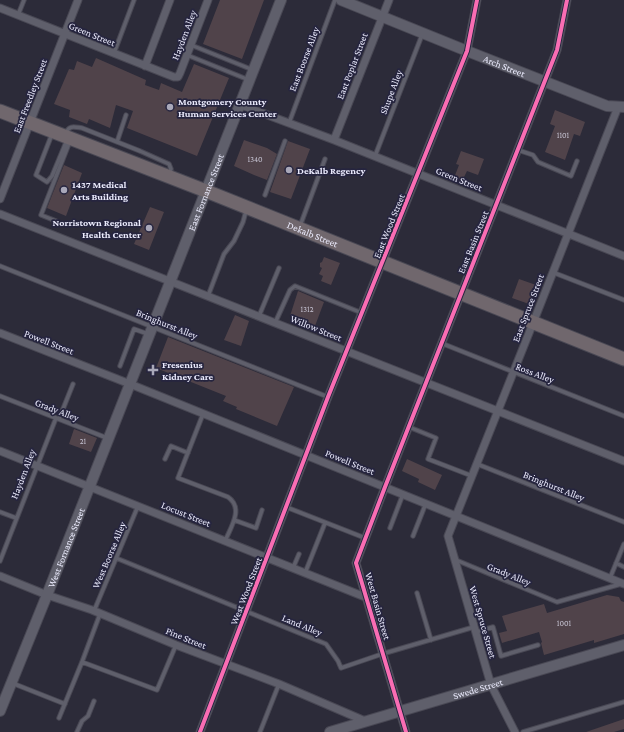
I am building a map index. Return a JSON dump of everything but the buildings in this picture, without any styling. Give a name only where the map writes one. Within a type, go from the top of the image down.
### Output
[{"type":"highway","name":"Dekalb Street","points":[[0,110],[624,359]]},
{"type":"street","name":"East Freedley Street","points":[[0,199],[78,0]]},
{"type":"street","points":[[145,66],[170,0]]},
{"type":"street","name":"Hayden Alley","points":[[178,77],[208,0]]},
{"type":"street","name":"East Fornance Street","points":[[130,384],[281,0]]},
{"type":"street","name":"Arch Street","points":[[341,0],[423,34],[607,106],[621,107]]},
{"type":"street","name":"East Poplar Street","points":[[334,140],[389,0]]},
{"type":"street","name":"East Wood Street","points":[[306,455],[467,51],[476,0]]},
{"type":"street","name":"East Basin Street","points":[[385,487],[558,50],[567,0]]},
{"type":"street","name":"Green Street","points":[[0,8],[113,54],[174,77],[178,77]]},
{"type":"street","name":"Green Street","points":[[241,105],[334,140],[624,256]]},
{"type":"street","name":"East Spruce Street","points":[[456,516],[534,323],[552,272],[621,107]]},
{"type":"street","name":"Willow Street","points":[[0,214],[624,461]]},
{"type":"street","name":"Powell Street","points":[[0,333],[426,503],[624,584]]},
{"type":"street","name":"West Fornance Street","points":[[0,711],[2,698],[12,683],[48,595],[130,384]]},
{"type":"street","name":"Locust Street","points":[[0,451],[365,597]]},
{"type":"street","name":"West Wood Street","points":[[200,732],[306,455]]},
{"type":"street","name":"West Basin Street","points":[[385,487],[356,563],[406,732]]},
{"type":"street","name":"West Spruce Street","points":[[456,516],[448,536],[491,685],[515,732]]},
{"type":"street","name":"Pine Street","points":[[0,576],[97,612],[176,645],[279,684],[365,721]]},
{"type":"street","name":"Swede Street","points":[[333,732],[365,721],[491,685],[624,644]]},
{"type":"lane","points":[[18,15],[24,0]]},
{"type":"lane","points":[[113,54],[134,0]]},
{"type":"lane","name":"East Boorse Alley","points":[[289,123],[335,0]]},
{"type":"lane","name":"Shupe Alley","points":[[375,157],[423,34]]},
{"type":"lane","points":[[191,45],[254,70]]},
{"type":"lane","points":[[187,55],[250,81]]},
{"type":"lane","points":[[117,142],[126,115]]},
{"type":"lane","points":[[64,136],[52,176],[47,182],[36,176],[68,128],[72,126],[82,128],[158,158],[169,164],[171,169],[169,177]]},
{"type":"lane","points":[[56,221],[41,215],[64,136]]},
{"type":"lane","points":[[265,195],[285,140]]},
{"type":"lane","points":[[518,150],[533,155],[538,162],[571,176],[577,161]]},
{"type":"lane","points":[[299,229],[325,159]]},
{"type":"lane","points":[[208,296],[224,254],[234,241],[243,222],[247,208]]},
{"type":"lane","name":"Bringhurst Alley","points":[[0,266],[150,331],[328,397]]},
{"type":"lane","points":[[259,316],[279,268]]},
{"type":"lane","points":[[552,272],[624,300]]},
{"type":"lane","points":[[275,323],[290,290],[295,286],[363,313]]},
{"type":"lane","points":[[120,366],[134,329],[150,331]]},
{"type":"lane","name":"Ross Alley","points":[[441,343],[624,416]]},
{"type":"lane","name":"Hayden Alley","points":[[0,561],[36,466],[73,384]]},
{"type":"lane","name":"Grady Alley","points":[[0,396],[108,438]]},
{"type":"lane","points":[[203,414],[178,478],[232,500],[235,504],[236,510],[234,520],[225,541]]},
{"type":"lane","points":[[408,427],[436,438],[428,459],[472,476]]},
{"type":"lane","points":[[165,459],[171,446],[188,453]]},
{"type":"lane","name":"Bringhurst Alley","points":[[477,464],[624,522]]},
{"type":"lane","points":[[390,528],[403,494]]},
{"type":"lane","points":[[413,536],[426,503]]},
{"type":"lane","name":"West Boorse Alley","points":[[59,718],[82,662],[97,612],[116,558],[138,505]]},
{"type":"lane","points":[[286,507],[365,538]]},
{"type":"lane","points":[[234,520],[256,528],[262,510]]},
{"type":"lane","points":[[0,512],[16,518]]},
{"type":"lane","points":[[305,573],[325,523]]},
{"type":"lane","points":[[610,578],[624,546]]},
{"type":"lane","points":[[293,568],[299,554]]},
{"type":"lane","name":"Land Alley","points":[[116,558],[326,644],[341,668],[431,640],[493,627],[501,656],[538,646]]},
{"type":"lane","name":"Grady Alley","points":[[455,560],[557,602],[624,584]]},
{"type":"lane","points":[[616,563],[624,567]]},
{"type":"lane","points":[[417,593],[431,640]]},
{"type":"lane","points":[[82,662],[157,690],[176,645]]},
{"type":"lane","points":[[12,683],[65,704]]},
{"type":"lane","points":[[260,732],[279,684]]},
{"type":"lane","points":[[77,732],[82,721],[88,716],[94,701]]},
{"type":"lane","points":[[523,732],[624,702]]},
{"type":"cycle path","points":[[200,732],[328,397],[467,51],[477,0]]},
{"type":"cycle path","points":[[406,732],[356,563],[557,50],[567,0]]},
{"type":"place","name":"Montgomery County Human Services Center","points":[[170,107]]},
{"type":"place","name":"DeKalb Regency","points":[[289,170]]},
{"type":"place","name":"1437 Medical Arts Building","points":[[64,190]]},
{"type":"place","name":"Norristown Regional Health Center","points":[[149,228]]},
{"type":"place","name":"Fresenius Kidney Care","points":[[153,370]]}]
